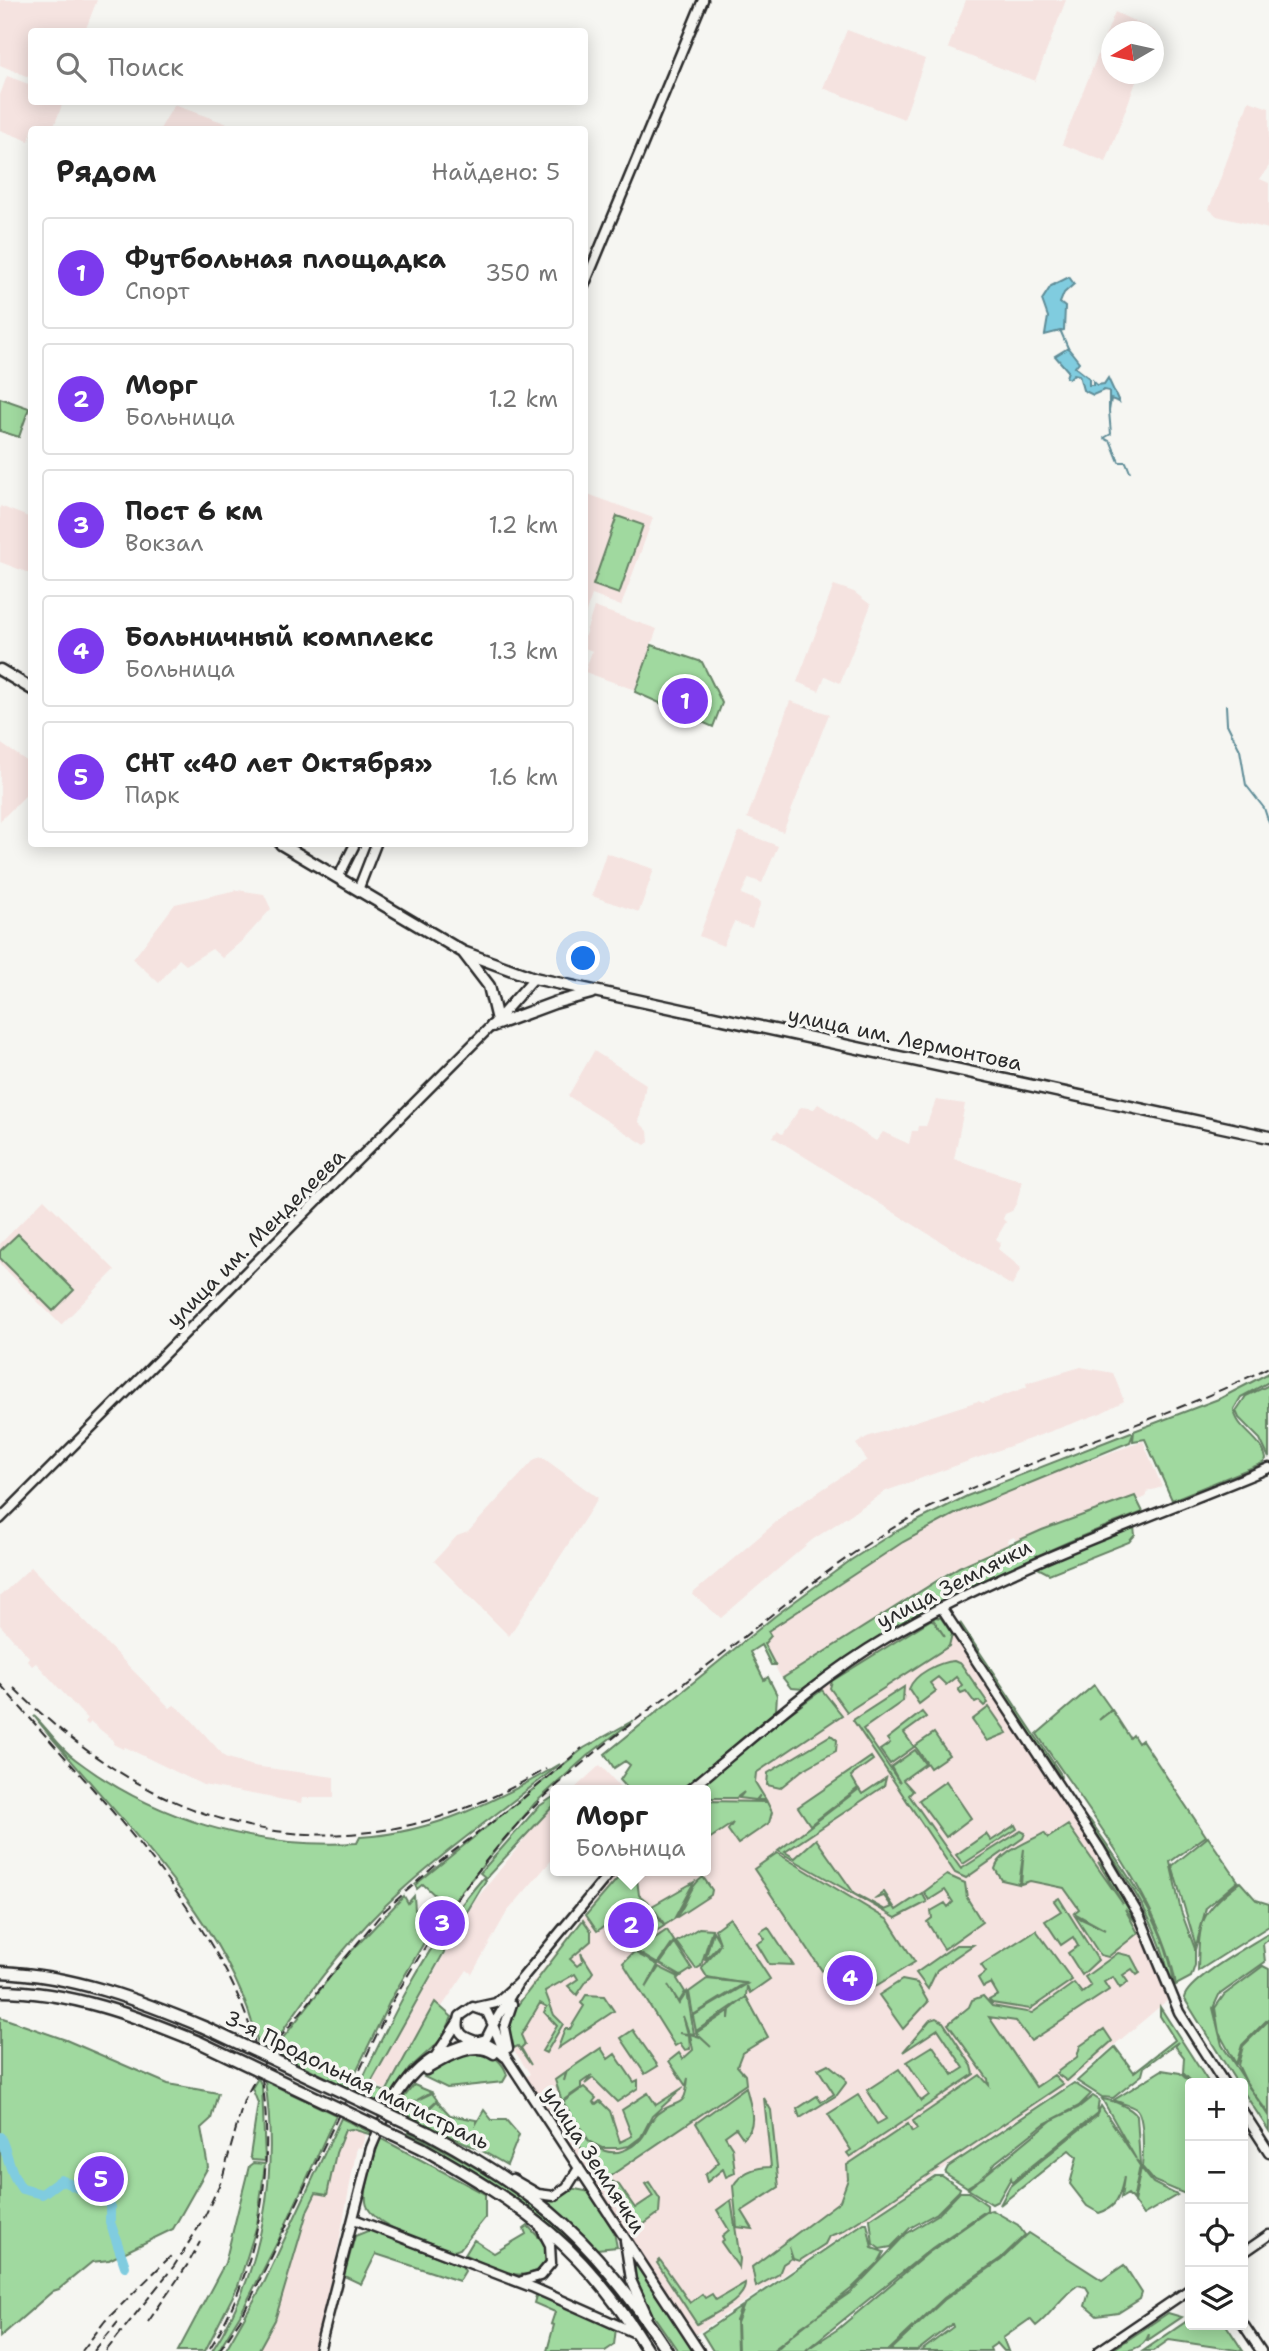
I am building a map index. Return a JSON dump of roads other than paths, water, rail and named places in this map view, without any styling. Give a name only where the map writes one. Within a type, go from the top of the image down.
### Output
[{"type":"highway","points":[[0,670],[28,688]]},
{"type":"highway","points":[[286,847],[463,952],[489,986],[494,1023],[572,997],[603,992]]},
{"type":"highway","name":"улица им. Лермонтова","points":[[463,952],[534,978],[1269,1137]]},
{"type":"highway","name":"3-я Продольная магистраль","points":[[0,1972],[55,1978],[107,1990],[206,2028],[429,2133],[490,2166],[546,2206],[595,2254],[636,2304],[668,2351]]},
{"type":"highway","name":"3-я Продольная магистраль","points":[[0,1991],[53,1996],[103,2007],[199,2042],[422,2148],[506,2196],[535,2218],[603,2284],[648,2351]]},
{"type":"main road","points":[[588,276],[703,0]]},
{"type":"main road","points":[[338,878],[354,847]]},
{"type":"main road","points":[[358,890],[375,847]]},
{"type":"main road","name":"улица им. Менделеева","points":[[0,1519],[494,1023],[534,978]]},
{"type":"main road","name":"улица Землячки","points":[[695,1785],[823,1680],[884,1639],[941,1607],[1025,1565],[1269,1468]]},
{"type":"main road","points":[[941,1607],[1100,1849],[1140,1917],[1178,2012],[1221,2078]]},
{"type":"main road","points":[[319,2351],[371,2148],[382,2122],[416,2072],[435,2057],[486,2039],[519,1983],[607,1876]]},
{"type":"main road","points":[[519,2077],[504,2028],[508,2012],[537,1959]]},
{"type":"main road","points":[[435,2057],[463,2012],[496,2003],[519,1983]]},
{"type":"main road","points":[[478,2007],[487,2011],[493,2025]]},
{"type":"main road","points":[[458,2022],[462,2036],[492,2047],[506,2057]]},
{"type":"main road","name":"улица Землячки","points":[[493,2025],[506,2057],[699,2351]]},
{"type":"main road","points":[[416,2072],[455,2054],[477,2049],[497,2056],[519,2077]]},
{"type":"main road","points":[[1248,2120],[1269,2152]]},
{"type":"main road","points":[[490,2166],[548,2196],[561,2193],[579,2168]]},
{"type":"main road","points":[[512,2280],[536,2279],[551,2263],[550,2245],[535,2218]]},
{"type":"main road","points":[[354,2219],[624,2325],[648,2351]]},
{"type":"main road","points":[[1248,2250],[1269,2235]]},
{"type":"main road","points":[[625,2241],[626,2259],[635,2290],[668,2351]]},
{"type":"main road","points":[[1099,2351],[1185,2292]]},
{"type":"main road","points":[[1247,2330],[1261,2351]]},
{"type":"water","points":[[1069,277],[1074,284],[1064,293],[1060,303],[1065,307],[1064,330],[1045,335],[1048,317],[1042,300],[1051,286]]},
{"type":"water","points":[[1068,348],[1079,362],[1075,367],[1089,378],[1089,385],[1093,385],[1093,381],[1097,385],[1104,384],[1108,378],[1119,402],[1111,399],[1109,411],[1109,391],[1104,390],[1093,395],[1083,390],[1079,375],[1074,374],[1069,379],[1066,377],[1068,371],[1055,356]]},
{"type":"waterway","points":[[1061,332],[1068,348]]},
{"type":"waterway","points":[[1109,411],[1111,434],[1104,438],[1111,442],[1119,462],[1126,462],[1130,472]]},
{"type":"waterway","points":[[1226,705],[1227,724],[1240,750],[1246,785],[1264,808],[1269,823]]},
{"type":"waterway","points":[[0,2137],[14,2176],[22,2189],[42,2194],[61,2180],[110,2204],[110,2222],[125,2266]]},
{"type":"railway","points":[[558,1785],[608,1742],[801,1592],[879,1536],[976,1486],[1187,1404],[1269,1367]]},
{"type":"railway","points":[[0,1684],[108,1807],[180,1898],[211,1945],[236,1992],[254,2040],[262,2077],[266,2116],[263,2192],[251,2254],[237,2295],[208,2351]]},
{"type":"railway","points":[[14,1688],[74,1740],[136,1782],[200,1812],[266,1829],[334,1835],[403,1827],[474,1805],[546,1769]]},
{"type":"railway","points":[[106,2351],[174,2266],[203,2220],[222,2179],[244,2100],[274,2045],[383,1912],[438,1863],[520,1801],[582,1748]]},
{"type":"railway","points":[[219,2351],[240,2320],[272,2256],[392,2002],[459,1896],[497,1847],[550,1792]]},
{"type":"railway","points":[[148,2322],[200,2242]]},
{"type":"railway","points":[[82,2351],[105,2321],[173,2254]]},
{"type":"railway","points":[[94,2351],[118,2322]]},
{"type":"place","name":"Футбольная площадка","points":[[685,701]]},
{"type":"place","name":"Пост 6 км","points":[[442,1923]]},
{"type":"place","name":"Морг","points":[[631,1925]]},
{"type":"place","name":"Больничный комплекс","points":[[850,1978]]},
{"type":"place","name":"СНТ «40 лет Октября»","points":[[101,2179]]}]
